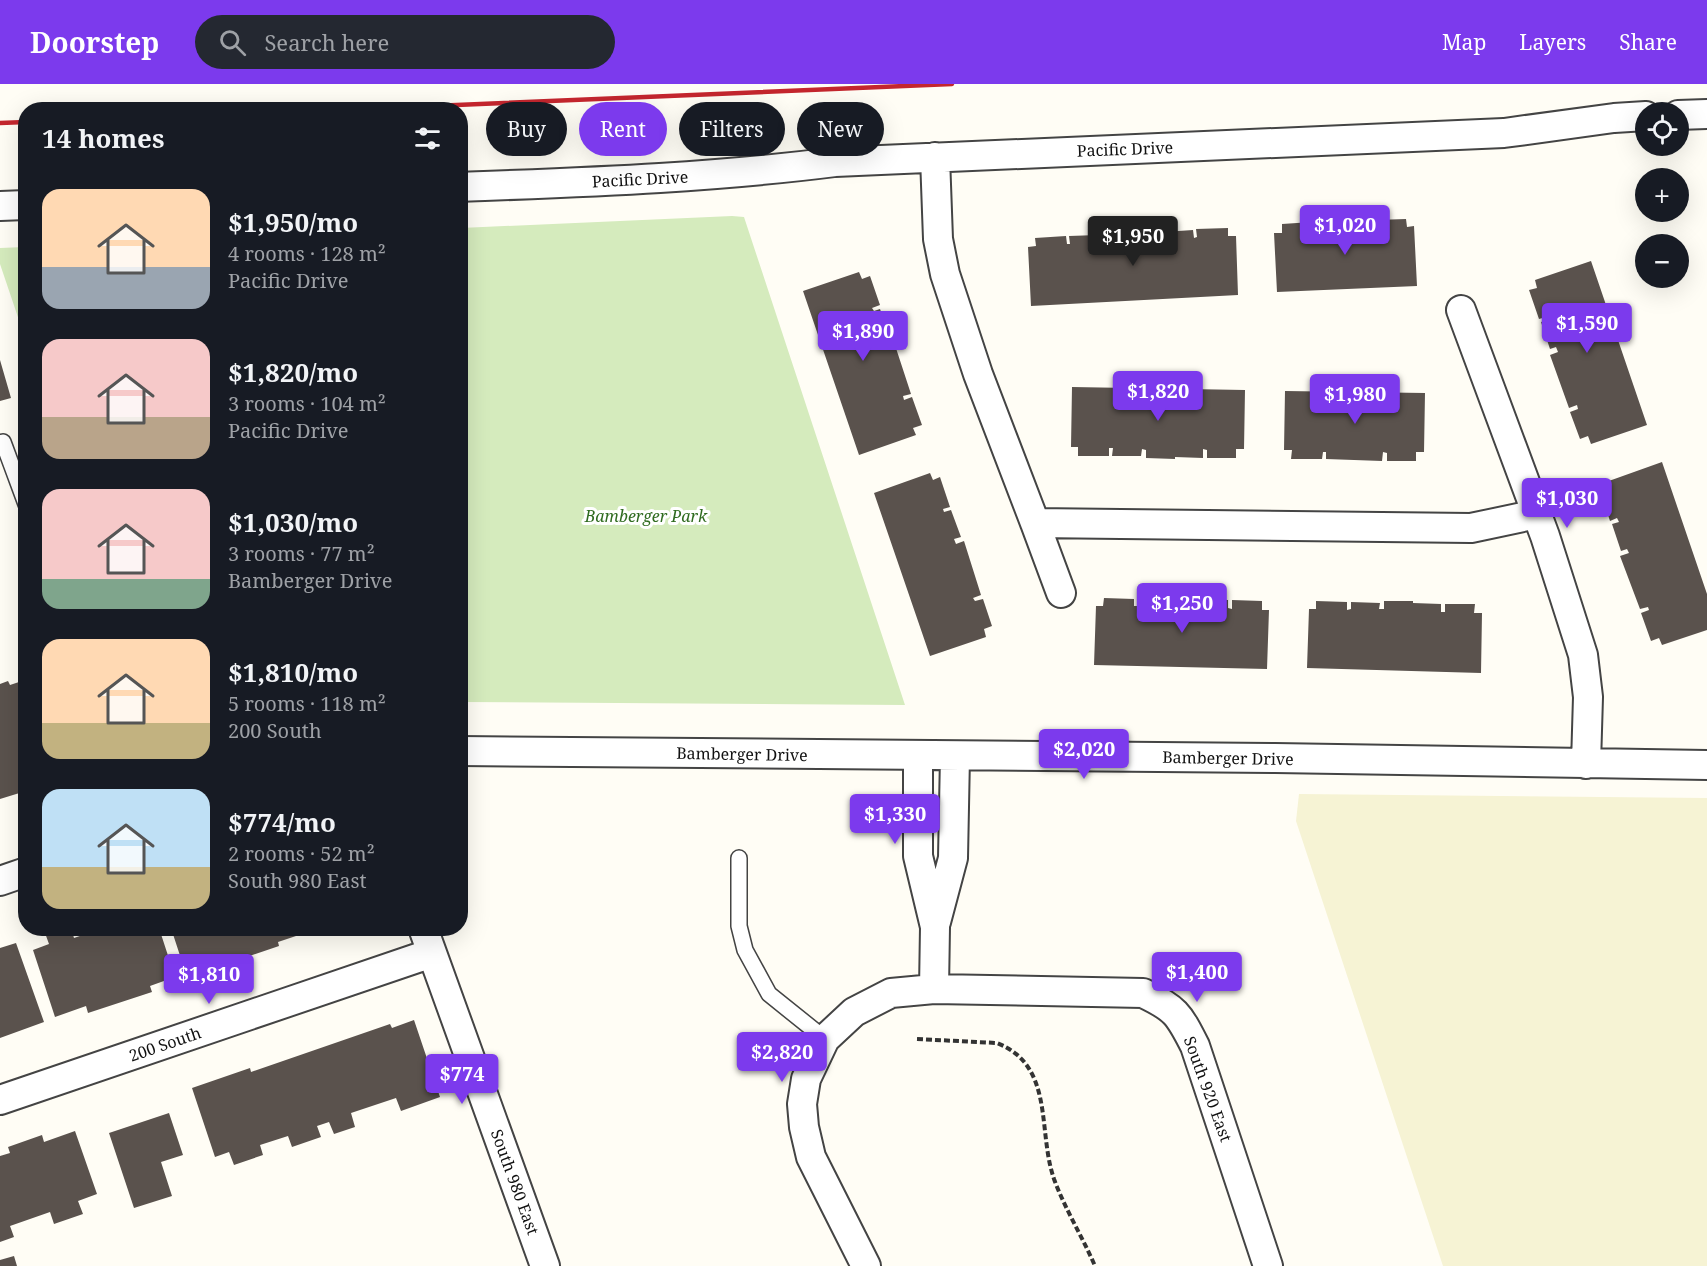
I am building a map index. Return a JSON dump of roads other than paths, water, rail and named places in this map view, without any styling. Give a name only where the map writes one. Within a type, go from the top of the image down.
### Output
[{"type":"street","points":[[1689,115],[1707,114]]},
{"type":"street","name":"Pacific Drive","points":[[468,187],[680,178],[756,172],[835,162],[1504,133],[1635,117]]},
{"type":"street","points":[[935,157],[938,239],[945,274],[978,374],[1061,593]]},
{"type":"street","points":[[0,206],[18,205]]},
{"type":"street","points":[[1461,310],[1537,514],[1583,654],[1588,697],[1586,764]]},
{"type":"street","points":[[1035,523],[1471,528],[1537,514]]},
{"type":"street","name":"Bamberger Drive","points":[[468,751],[1263,758],[1707,765]]},
{"type":"street","points":[[918,756],[918,856],[935,927]]},
{"type":"street","points":[[934,989],[935,927],[953,858],[955,756]]},
{"type":"street","points":[[0,880],[18,874]]},
{"type":"street","name":"200 South","points":[[0,1100],[427,941]]},
{"type":"street","name":"South 980 East","points":[[427,941],[545,1266]]},
{"type":"street","name":"South 920 East","points":[[825,1039],[854,1012],[891,993],[934,989],[1143,993],[1168,1005],[1184,1023],[1195,1046],[1268,1266]]},
{"type":"street","points":[[825,1039],[806,1079],[802,1104],[804,1127],[811,1157],[866,1266]]},
{"type":"lane","points":[[3,442],[18,482]]},
{"type":"lane","points":[[739,858],[739,926],[745,950],[769,994],[825,1039]]},
{"type":"railway","points":[[468,104],[952,84]]},
{"type":"railway","points":[[0,123],[18,122]]},
{"type":"park label","name":"Bamberger Park","points":[[646,516]]}]
